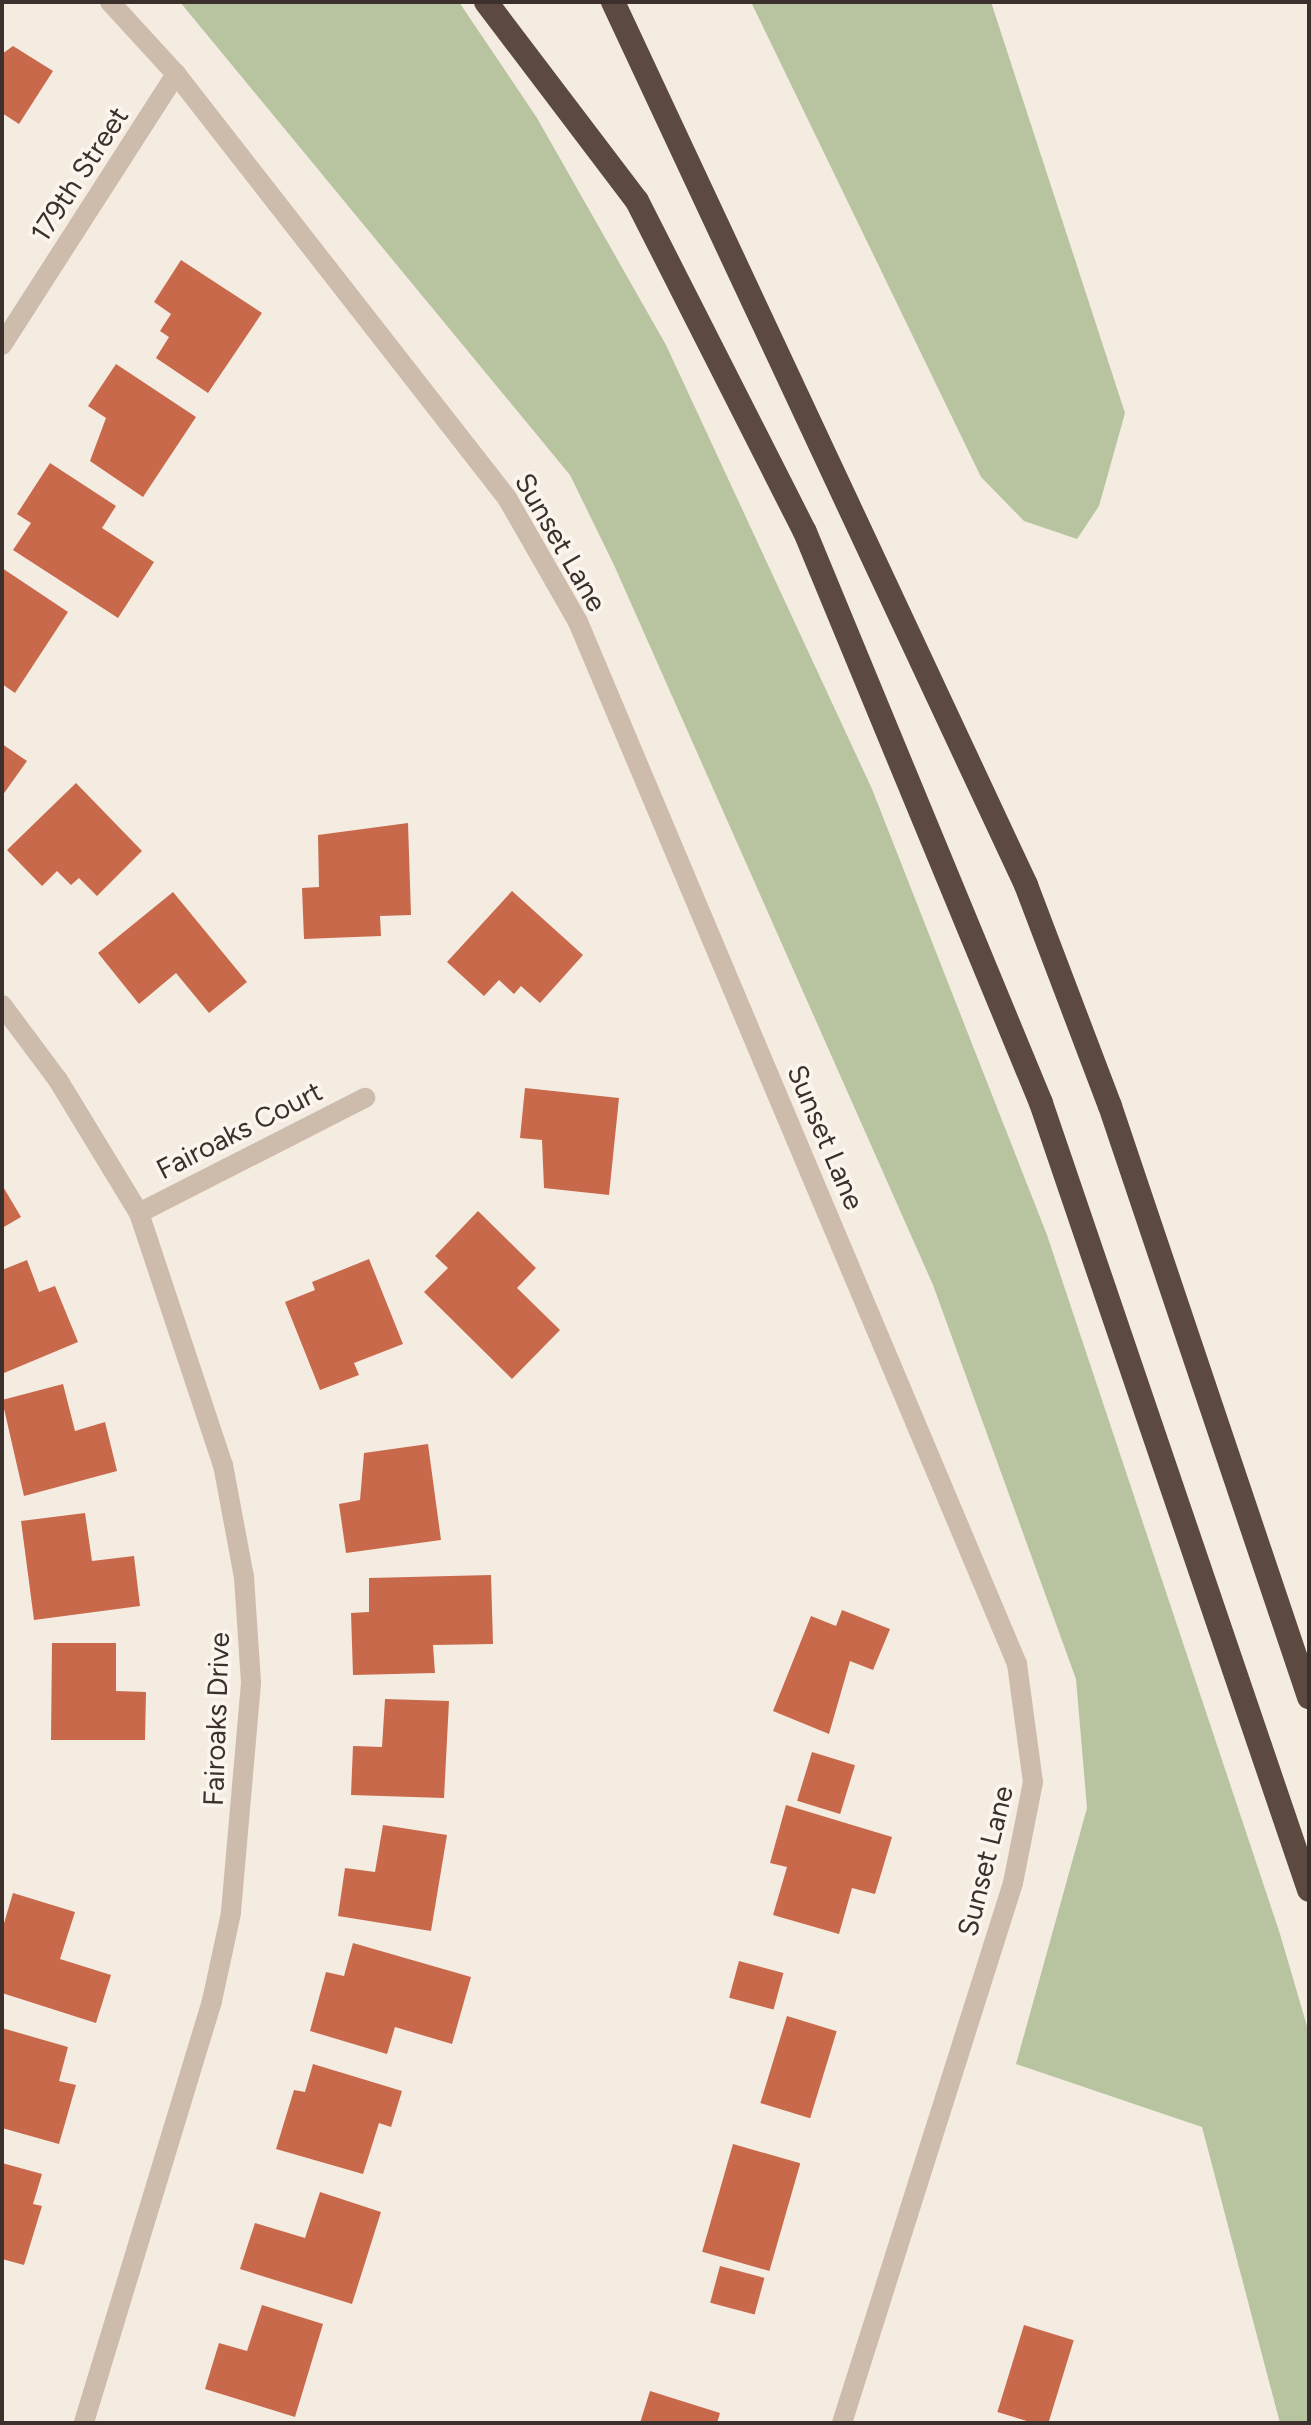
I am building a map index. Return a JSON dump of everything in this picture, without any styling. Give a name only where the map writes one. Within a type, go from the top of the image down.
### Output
[{"type":"highway","points":[[486,2],[637,201],[805,532],[1041,1103],[1309,1890]]},
{"type":"highway","points":[[613,2],[1026,885],[1110,1106],[1309,1697]]},
{"type":"street","name":"Sunset Lane","points":[[110,2],[176,74],[507,498],[578,622],[1021,1676],[1033,1782],[1013,1883],[842,2423]]},
{"type":"street","name":"179th Street","points":[[2,345],[176,74]]},
{"type":"street","name":"Fairoaks Drive","points":[[2,1005],[58,1080],[139,1213],[223,1465],[244,1577],[251,1683],[231,1913],[212,2001],[84,2423]]},
{"type":"street","name":"Fairoaks Court","points":[[139,1213],[365,1098]]},
{"type":"green space","points":[[180,2],[459,2],[537,118],[666,345],[872,789],[1047,1235],[1280,1934],[1309,2033],[1309,2423],[1280,2423],[1202,2127],[1016,2064],[1087,1808],[1076,1679],[933,1285],[614,565],[570,475]]},
{"type":"green space","points":[[751,2],[991,2],[1125,413],[1099,506],[1077,539],[1024,521],[981,477]]},
{"type":"building","points":[[13,46],[53,71],[19,124],[2,113],[2,54]]},
{"type":"building","points":[[181,260],[262,313],[208,393],[156,358],[169,337],[160,331],[171,314],[154,302]]},
{"type":"building","points":[[116,364],[196,417],[143,497],[90,461],[106,418],[88,406]]},
{"type":"building","points":[[50,463],[116,506],[102,528],[154,562],[118,618],[13,550],[31,523],[17,514]]},
{"type":"building","points":[[2,568],[68,612],[15,693],[2,684]]},
{"type":"building","points":[[2,744],[27,761],[2,796]]},
{"type":"building","points":[[76,783],[142,851],[97,896],[79,878],[71,885],[57,871],[42,886],[7,850]]},
{"type":"building","points":[[408,823],[411,915],[380,916],[381,936],[304,939],[302,888],[319,887],[318,835]]},
{"type":"building","points":[[512,891],[583,955],[540,1003],[521,986],[514,994],[499,980],[484,996],[447,962]]},
{"type":"building","points":[[173,892],[247,982],[209,1013],[176,973],[139,1004],[98,953]]},
{"type":"building","points":[[525,1088],[619,1098],[609,1195],[544,1188],[542,1140],[520,1138]]},
{"type":"building","points":[[2,1185],[21,1217],[2,1228]]},
{"type":"building","points":[[478,1211],[536,1268],[517,1288],[560,1330],[512,1379],[424,1292],[448,1268],[435,1256]]},
{"type":"building","points":[[369,1259],[403,1344],[354,1363],[359,1375],[320,1390],[285,1302],[315,1290],[312,1282]]},
{"type":"building","points":[[27,1260],[39,1292],[55,1286],[78,1342],[4,1373],[2,1270]]},
{"type":"building","points":[[63,1384],[75,1431],[105,1422],[117,1471],[24,1496],[2,1400]]},
{"type":"building","points":[[428,1444],[441,1540],[346,1553],[339,1504],[360,1500],[364,1453]]},
{"type":"building","points":[[85,1513],[92,1561],[134,1556],[140,1606],[34,1620],[21,1521]]},
{"type":"building","points":[[491,1575],[493,1644],[433,1645],[435,1673],[353,1675],[351,1613],[369,1612],[369,1578]]},
{"type":"building","points":[[842,1610],[890,1629],[873,1670],[850,1661],[829,1734],[773,1711],[811,1616],[836,1626]]},
{"type":"building","points":[[52,1643],[116,1643],[116,1691],[146,1692],[145,1740],[51,1740]]},
{"type":"building","points":[[385,1699],[449,1701],[444,1798],[351,1795],[353,1746],[382,1747]]},
{"type":"building","points":[[812,1752],[855,1765],[840,1814],[797,1801]]},
{"type":"building","points":[[786,1805],[892,1837],[875,1894],[852,1888],[839,1934],[773,1915],[787,1867],[770,1863]]},
{"type":"building","points":[[383,1825],[447,1835],[431,1931],[338,1916],[345,1868],[375,1872]]},
{"type":"building","points":[[13,1893],[75,1912],[60,1959],[111,1975],[96,2023],[2,1993],[2,1930]]},
{"type":"building","points":[[353,1943],[471,1977],[452,2044],[395,2027],[387,2054],[310,2031],[326,1972],[344,1976]]},
{"type":"building","points":[[739,1961],[783,1973],[774,2010],[729,1998]]},
{"type":"building","points":[[787,2016],[837,2031],[810,2118],[760,2103]]},
{"type":"building","points":[[2,2028],[68,2047],[59,2081],[76,2085],[59,2144],[2,2128]]},
{"type":"building","points":[[313,2064],[402,2091],[391,2127],[379,2123],[363,2174],[276,2149],[294,2090],[305,2092]]},
{"type":"building","points":[[733,2144],[800,2163],[769,2271],[702,2252]]},
{"type":"building","points":[[2,2163],[42,2174],[33,2204],[42,2206],[24,2265],[2,2259]]},
{"type":"building","points":[[320,2192],[381,2212],[352,2304],[240,2269],[255,2223],[305,2238]]},
{"type":"building","points":[[720,2266],[764,2278],[755,2315],[710,2303]]},
{"type":"building","points":[[262,2305],[323,2324],[295,2417],[205,2389],[219,2343],[247,2351]]},
{"type":"building","points":[[1024,2325],[1074,2340],[1048,2423],[1033,2423],[997,2412]]},
{"type":"building","points":[[650,2391],[720,2413],[717,2423],[640,2423]]}]
